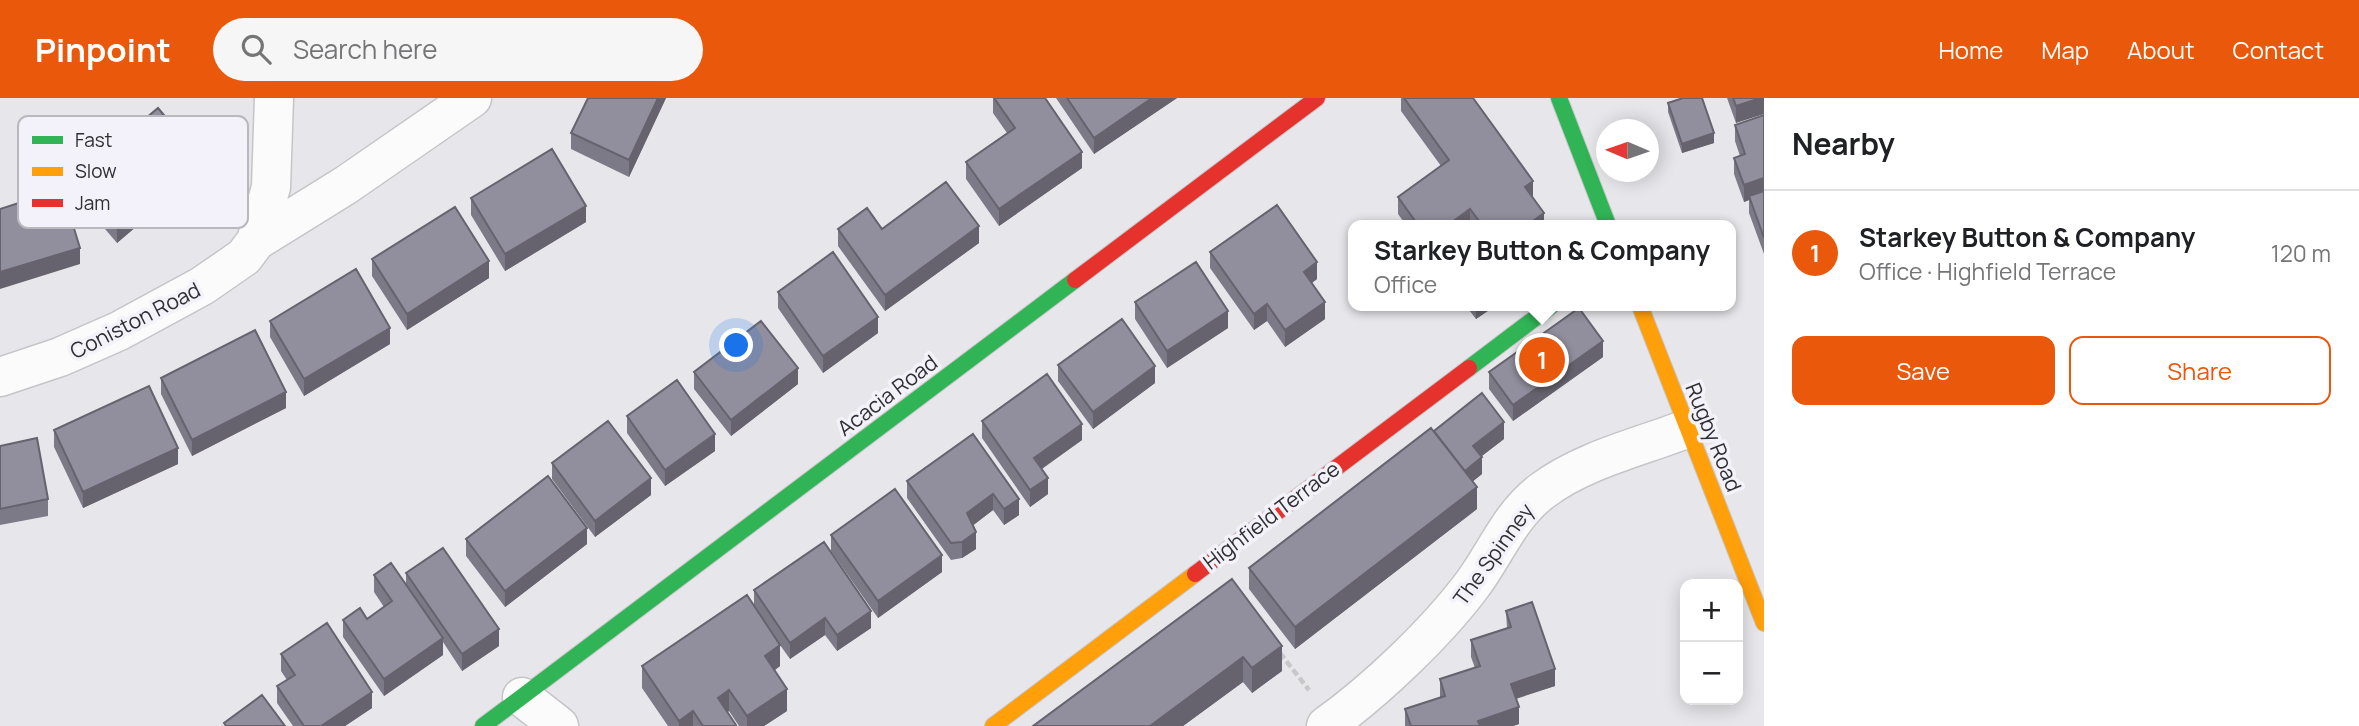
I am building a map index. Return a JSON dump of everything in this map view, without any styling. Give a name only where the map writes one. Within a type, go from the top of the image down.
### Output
[{"type":"street","points":[[257,241],[271,187],[274,98]]},
{"type":"street","name":"Coniston Road","points":[[0,377],[60,357],[174,303],[223,274],[257,241],[346,185],[472,98]]},
{"type":"street","name":"Acacia Road","points":[[483,726],[1317,98]]},
{"type":"street","points":[[1559,98],[1606,220]]},
{"type":"street","name":"Highfield Terrace","points":[[993,726],[1544,311]]},
{"type":"street","name":"Rugby Road","points":[[1642,311],[1764,623]]},
{"type":"street","name":"The Spinney","points":[[1321,713],[1403,660],[1451,611],[1492,557],[1508,525],[1543,490],[1571,473],[1689,428]]},
{"type":"street","points":[[522,697],[559,726]]},
{"type":"path","points":[[1276,647],[1321,713]]},
{"type":"building","points":[[588,98],[658,98],[629,160],[571,133]]},
{"type":"building","points":[[994,98],[1045,98],[1082,152],[999,209],[966,162],[1015,128]]},
{"type":"building","points":[[1067,98],[1152,98],[1094,138]]},
{"type":"building","points":[[1404,98],[1473,98],[1533,181],[1525,187],[1544,213],[1534,220],[1478,220],[1470,209],[1455,220],[1414,220],[1398,197],[1449,160]]},
{"type":"building","points":[[1683,98],[1702,98],[1714,133],[1682,144],[1668,103]]},
{"type":"building","points":[[1733,98],[1761,98],[1736,106]]},
{"type":"building","points":[[158,108],[165,116],[149,116]]},
{"type":"building","points":[[1764,115],[1764,178],[1744,185],[1734,158],[1745,154],[1735,125]]},
{"type":"building","points":[[552,149],[586,206],[505,254],[471,198]]},
{"type":"building","points":[[946,182],[979,226],[885,295],[838,229],[867,208],[882,229]]},
{"type":"building","points":[[1764,191],[1764,238],[1749,196]]},
{"type":"building","points":[[18,203],[18,228],[74,228],[80,248],[0,272],[0,209]]},
{"type":"building","points":[[1277,205],[1317,262],[1304,272],[1325,302],[1285,330],[1267,304],[1254,314],[1210,252]]},
{"type":"building","points":[[455,207],[489,261],[407,314],[372,259]]},
{"type":"building","points":[[833,252],[878,317],[823,356],[778,292]]},
{"type":"building","points":[[1196,262],[1228,311],[1167,351],[1135,302]]},
{"type":"building","points":[[356,269],[390,328],[304,379],[270,321]]},
{"type":"building","points":[[1575,311],[1581,311],[1603,341],[1513,405],[1489,372]]},
{"type":"building","points":[[1122,319],[1155,366],[1093,412],[1058,365]]},
{"type":"building","points":[[761,321],[798,368],[731,420],[694,372]]},
{"type":"building","points":[[255,330],[286,392],[192,440],[161,378]]},
{"type":"building","points":[[1047,374],[1082,424],[1034,458],[1048,478],[1030,490],[982,421]]},
{"type":"building","points":[[677,380],[715,434],[665,470],[627,416]]},
{"type":"building","points":[[149,386],[178,448],[83,492],[54,430]]},
{"type":"building","points":[[1482,393],[1504,422],[1473,446],[1482,457],[1465,471],[1434,431]]},
{"type":"building","points":[[608,421],[651,478],[595,521],[552,463]]},
{"type":"building","points":[[1431,428],[1477,487],[1295,627],[1249,568]]},
{"type":"building","points":[[973,434],[1019,499],[1004,509],[993,494],[967,513],[976,532],[962,542],[951,543],[907,481]]},
{"type":"building","points":[[37,438],[48,499],[0,509],[0,446]]},
{"type":"building","points":[[548,476],[587,528],[505,591],[466,539]]},
{"type":"building","points":[[895,489],[942,555],[878,601],[831,535]]},
{"type":"building","points":[[824,542],[871,611],[837,635],[825,618],[790,643],[754,590]]},
{"type":"building","points":[[443,548],[499,629],[462,654],[406,573]]},
{"type":"building","points":[[391,563],[443,638],[384,679],[343,620],[360,608],[367,619],[392,601],[374,575]]},
{"type":"building","points":[[1232,579],[1282,646],[1252,668],[1243,657],[1150,726],[1033,726]]},
{"type":"building","points":[[747,595],[780,645],[765,656],[787,689],[747,716],[729,690],[718,698],[736,725],[734,726],[703,726],[693,711],[679,721],[642,666]]},
{"type":"building","points":[[1532,602],[1555,669],[1511,684],[1519,707],[1478,721],[1480,726],[1411,726],[1405,709],[1445,696],[1440,679],[1480,666],[1471,640],[1511,627],[1506,611]]},
{"type":"building","points":[[327,623],[372,692],[321,726],[304,726],[277,686],[295,675],[281,654]]},
{"type":"building","points":[[262,695],[285,726],[226,726],[224,723]]},
{"type":"traffic: fast","points":[[1559,98],[1606,220]]},
{"type":"traffic: fast","points":[[483,726],[1075,280]]},
{"type":"traffic: fast","points":[[1469,368],[1544,311]]},
{"type":"traffic: slow","points":[[1642,311],[1764,623]]},
{"type":"traffic: slow","points":[[993,726],[1195,574]]},
{"type":"traffic: jam","points":[[1075,280],[1317,98]]},
{"type":"traffic: jam","points":[[1195,574],[1469,368]]},
{"type":"place","name":"Starkey Button & Company","points":[[1542,360]]}]
